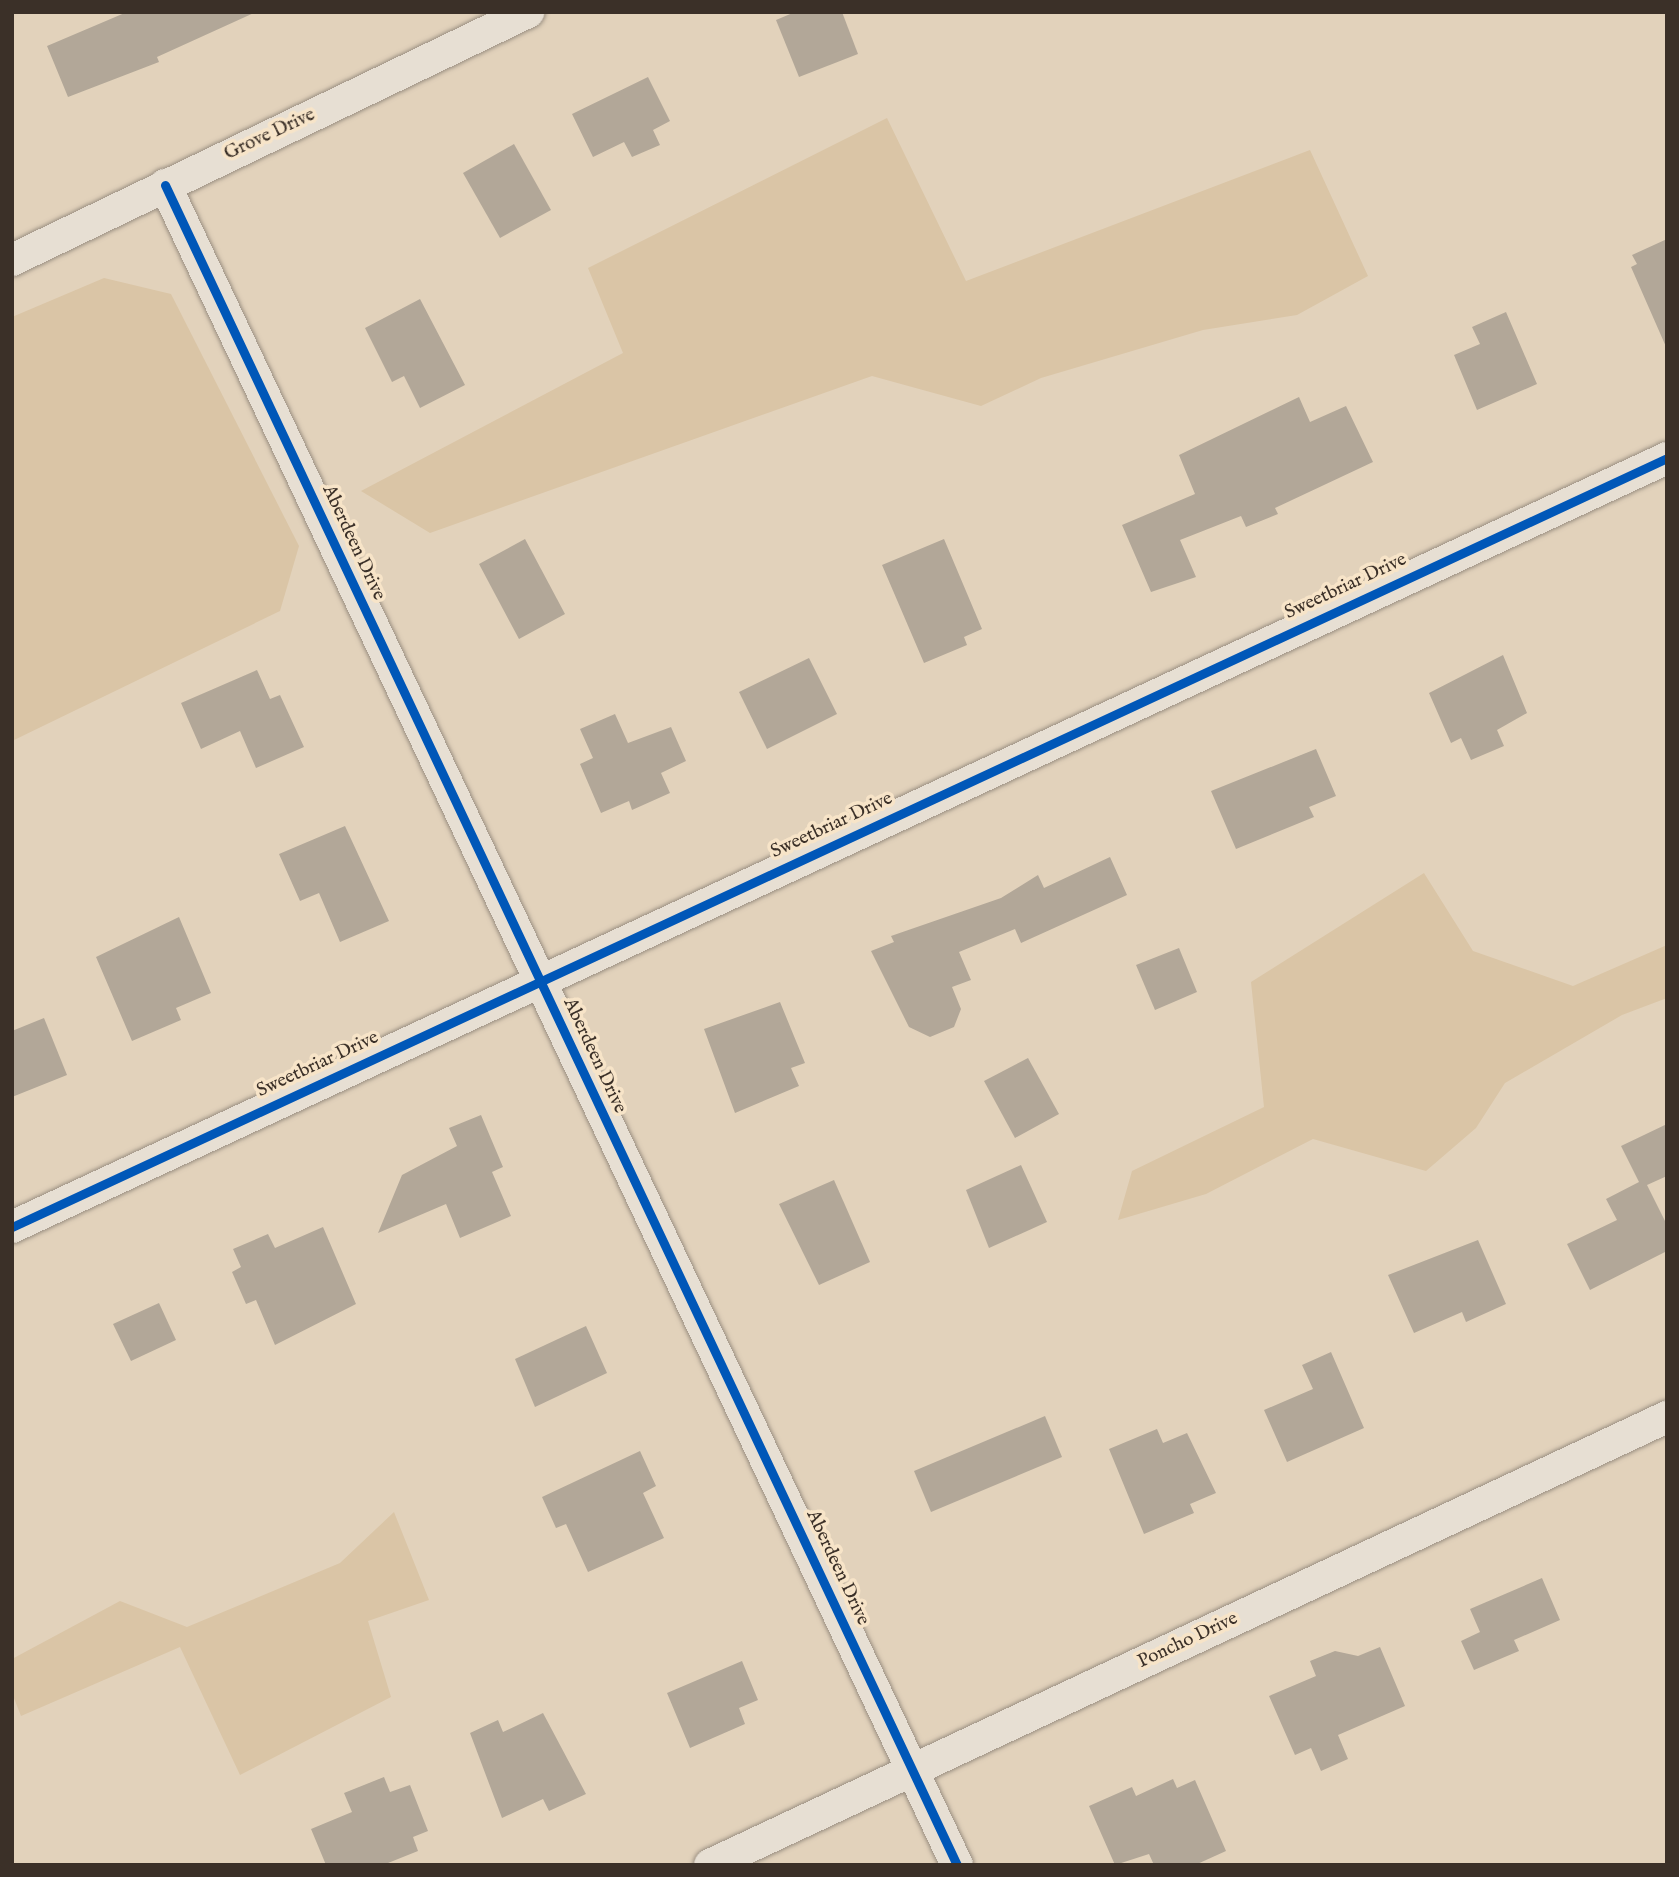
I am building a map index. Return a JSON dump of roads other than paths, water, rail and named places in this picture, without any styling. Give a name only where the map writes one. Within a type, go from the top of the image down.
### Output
[{"type":"street","name":"Grove Drive","points":[[12,260],[528,12]]},
{"type":"street","name":"Aberdeen Drive","points":[[165,185],[957,1865]]},
{"type":"street","name":"Sweetbriar Drive","points":[[12,1227],[1667,458]]},
{"type":"street","name":"Poncho Drive","points":[[710,1865],[1667,1417]]}]
